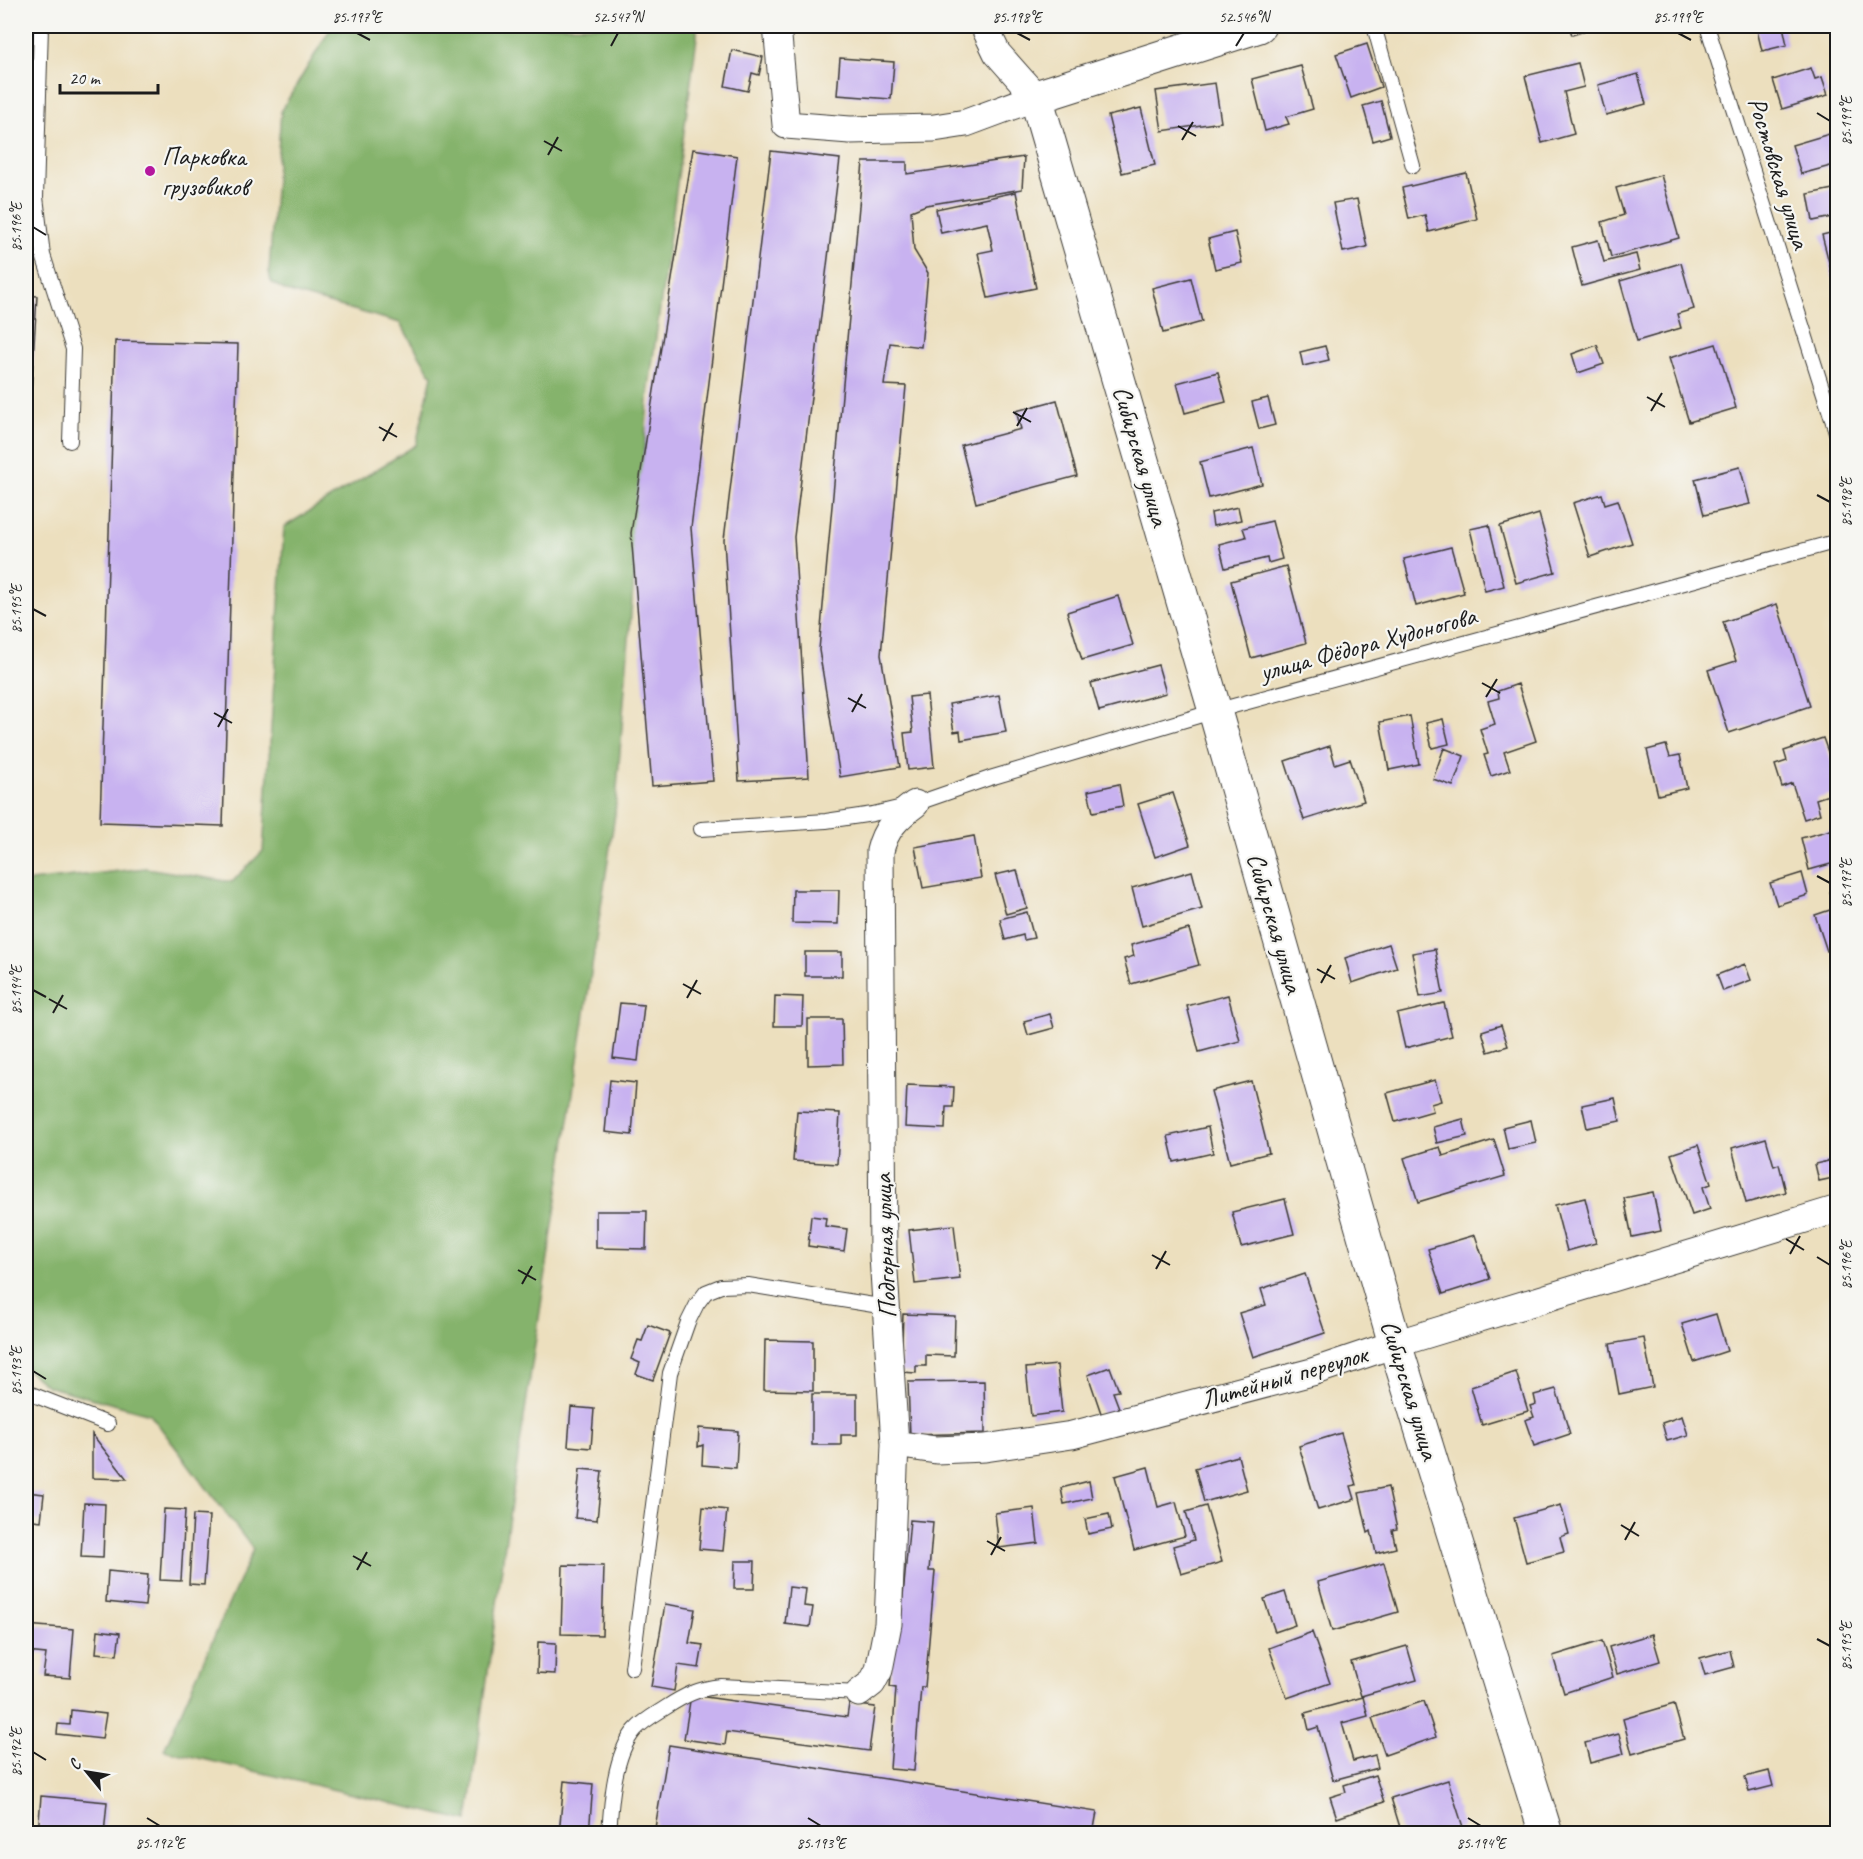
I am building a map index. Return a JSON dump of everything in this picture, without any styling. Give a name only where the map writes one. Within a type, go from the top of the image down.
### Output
[{"type":"street","points":[[777,26],[786,124],[850,129],[934,128],[966,123],[1036,97],[1258,26]]},
{"type":"street","name":"Сибирская улица","points":[[984,26],[997,53],[1036,97],[1215,711],[1395,1344],[1546,1833]]},
{"type":"street","name":"Подгорная улица","points":[[859,1694],[872,1683],[879,1670],[888,1624],[894,1444],[883,1256],[880,851],[883,838],[897,817],[915,804]]},
{"type":"street","name":"Литейный переулок","points":[[894,1444],[936,1450],[985,1448],[1072,1435],[1311,1372],[1395,1344],[1838,1209]]},
{"type":"lane","points":[[42,26],[36,197],[43,255],[73,349],[70,441]]},
{"type":"lane","points":[[1374,26],[1413,166]]},
{"type":"lane","name":"Ростовская улица","points":[[1707,26],[1838,438]]},
{"type":"lane","name":"улица Фёдора Худоногова","points":[[701,829],[826,821],[873,814],[915,804],[990,778],[1215,711],[1838,541]]},
{"type":"lane","points":[[632,1668],[670,1373],[697,1304],[712,1288],[748,1285],[886,1307]]},
{"type":"lane","points":[[26,1392],[108,1424]]},
{"type":"lane","points":[[609,1833],[618,1769],[633,1732],[648,1719],[685,1695],[699,1689],[721,1686],[859,1694]]},
{"type":"green space","points":[[332,26],[697,26],[649,388],[615,814],[506,1537],[468,1821],[164,1750],[253,1549],[150,1414],[47,1386],[26,1369],[26,888],[30,881],[146,868],[232,882],[263,851],[284,527],[416,445],[432,376],[400,323],[286,291],[271,282],[269,271],[281,111]]},
{"type":"building","points":[[1569,26],[1602,26],[1572,35]]},
{"type":"building","points":[[1756,26],[1783,26],[1787,45],[1762,51]]},
{"type":"building","points":[[1367,44],[1381,87],[1351,98],[1336,54]]},
{"type":"building","points":[[732,50],[763,57],[759,75],[752,73],[748,91],[725,86]]},
{"type":"building","points":[[840,58],[894,62],[891,99],[837,95]]},
{"type":"building","points":[[1578,63],[1584,87],[1564,92],[1574,134],[1542,143],[1525,76]]},
{"type":"building","points":[[1301,66],[1313,109],[1286,117],[1289,124],[1265,131],[1252,79]]},
{"type":"building","points":[[1811,68],[1815,79],[1822,77],[1828,95],[1782,109],[1773,80]]},
{"type":"building","points":[[1638,74],[1646,104],[1606,115],[1598,85]]},
{"type":"building","points":[[1215,83],[1221,122],[1162,131],[1156,91]]},
{"type":"building","points":[[1381,101],[1390,136],[1373,141],[1363,106]]},
{"type":"building","points":[[1141,108],[1155,165],[1122,173],[1108,116]]},
{"type":"building","points":[[1836,132],[1838,164],[1801,174],[1792,145]]},
{"type":"building","points":[[693,149],[737,156],[691,528],[713,781],[652,786],[631,533]]},
{"type":"building","points":[[771,151],[840,159],[794,537],[809,777],[739,781],[724,540]]},
{"type":"building","points":[[1024,157],[1022,189],[926,205],[911,211],[914,250],[928,273],[921,347],[890,343],[884,385],[906,386],[881,655],[900,767],[840,777],[819,650],[863,162],[907,162],[907,174]]},
{"type":"building","points":[[1466,173],[1477,219],[1429,232],[1425,215],[1409,219],[1402,188]]},
{"type":"building","points":[[1661,175],[1679,238],[1611,257],[1602,222],[1624,215],[1616,188]]},
{"type":"building","points":[[1838,188],[1838,216],[1813,221],[1808,194]]},
{"type":"building","points":[[1016,192],[1036,288],[988,298],[978,253],[993,250],[987,223],[941,233],[936,209]]},
{"type":"building","points":[[1357,199],[1367,247],[1343,252],[1333,203]]},
{"type":"building","points":[[1838,231],[1838,277],[1833,278],[1822,235]]},
{"type":"building","points":[[1235,232],[1242,263],[1215,269],[1208,239]]},
{"type":"building","points":[[1598,240],[1604,262],[1636,254],[1640,270],[1582,286],[1572,247]]},
{"type":"building","points":[[1681,263],[1694,309],[1677,314],[1681,328],[1637,341],[1620,281]]},
{"type":"building","points":[[1191,278],[1202,322],[1163,333],[1152,288]]},
{"type":"building","points":[[26,295],[37,296],[31,391],[26,391]]},
{"type":"building","points":[[115,341],[238,344],[223,826],[100,822]]},
{"type":"building","points":[[1716,344],[1736,408],[1689,422],[1669,358]]},
{"type":"building","points":[[1597,345],[1604,364],[1578,373],[1572,354]]},
{"type":"building","points":[[1325,346],[1329,360],[1303,366],[1300,352]]},
{"type":"building","points":[[1218,372],[1226,402],[1185,413],[1177,383]]},
{"type":"building","points":[[1268,398],[1275,425],[1259,429],[1252,402]]},
{"type":"building","points":[[1057,400],[1077,476],[976,503],[961,445],[1021,429],[1016,411]]},
{"type":"building","points":[[1253,448],[1262,484],[1209,498],[1200,462]]},
{"type":"building","points":[[1740,467],[1750,504],[1704,515],[1695,479]]},
{"type":"building","points":[[1602,494],[1605,504],[1618,500],[1632,543],[1590,557],[1573,503]]},
{"type":"building","points":[[1238,507],[1241,520],[1213,526],[1211,513]]},
{"type":"building","points":[[1539,514],[1555,572],[1516,583],[1500,526]]},
{"type":"building","points":[[1272,521],[1282,559],[1268,563],[1267,558],[1225,568],[1219,544],[1246,537],[1243,528]]},
{"type":"building","points":[[1489,525],[1504,586],[1485,591],[1470,529]]},
{"type":"building","points":[[1451,547],[1464,593],[1416,606],[1404,559]]},
{"type":"building","points":[[1286,566],[1306,643],[1251,658],[1231,581]]},
{"type":"building","points":[[1118,596],[1133,645],[1082,660],[1067,612]]},
{"type":"building","points":[[1777,604],[1810,706],[1729,733],[1708,670],[1736,661],[1723,622]]},
{"type":"building","points":[[1158,665],[1166,693],[1099,711],[1091,683]]},
{"type":"building","points":[[1518,684],[1536,741],[1504,752],[1510,770],[1491,776],[1484,755],[1488,754],[1480,729],[1495,724],[1488,701],[1499,698],[1498,691]]},
{"type":"building","points":[[927,695],[934,767],[908,770],[904,733],[913,732],[909,697]]},
{"type":"building","points":[[999,695],[1006,732],[961,740],[960,731],[954,732],[949,704]]},
{"type":"building","points":[[1410,716],[1419,764],[1389,770],[1380,722]]},
{"type":"building","points":[[1443,719],[1449,744],[1432,748],[1426,723]]},
{"type":"building","points":[[1823,738],[1838,780],[1838,792],[1816,799],[1820,814],[1804,819],[1792,783],[1782,787],[1775,765],[1787,761],[1784,751]]},
{"type":"building","points":[[1666,745],[1670,757],[1680,755],[1687,788],[1658,795],[1647,750]]},
{"type":"building","points":[[1330,746],[1335,764],[1350,759],[1364,801],[1304,820],[1285,761]]},
{"type":"building","points":[[1444,748],[1464,756],[1453,786],[1433,779]]},
{"type":"building","points":[[1119,784],[1123,806],[1093,812],[1088,791]]},
{"type":"building","points":[[1173,793],[1190,845],[1155,857],[1138,804]]},
{"type":"building","points":[[1838,828],[1838,862],[1809,870],[1801,838]]},
{"type":"building","points":[[974,836],[981,878],[923,888],[915,847]]},
{"type":"building","points":[[1017,870],[1027,908],[1006,914],[995,875]]},
{"type":"building","points":[[1192,871],[1202,909],[1142,926],[1132,888]]},
{"type":"building","points":[[1802,873],[1808,895],[1777,905],[1770,883]]},
{"type":"building","points":[[1838,889],[1838,947],[1827,951],[1815,915],[1836,908],[1830,892]]},
{"type":"building","points":[[793,890],[839,890],[838,924],[792,923]]},
{"type":"building","points":[[1027,912],[1034,938],[1024,940],[1023,935],[1005,940],[1000,919]]},
{"type":"building","points":[[1189,929],[1199,965],[1131,984],[1124,959],[1134,956],[1131,945]]},
{"type":"building","points":[[1389,944],[1397,968],[1352,983],[1345,958]]},
{"type":"building","points":[[1435,949],[1443,993],[1420,997],[1412,953]]},
{"type":"building","points":[[805,952],[842,952],[842,976],[805,976]]},
{"type":"building","points":[[1745,964],[1751,980],[1723,991],[1717,975]]},
{"type":"building","points":[[1228,995],[1240,1041],[1199,1052],[1187,1006]]},
{"type":"building","points":[[775,996],[803,997],[802,1026],[774,1026]]},
{"type":"building","points":[[620,1003],[644,1005],[638,1061],[613,1058]]},
{"type":"building","points":[[1444,1003],[1452,1036],[1405,1048],[1397,1014]]},
{"type":"building","points":[[1050,1014],[1054,1028],[1028,1035],[1024,1021]]},
{"type":"building","points":[[808,1019],[842,1019],[843,1064],[808,1065]]},
{"type":"building","points":[[1501,1025],[1508,1046],[1488,1052],[1482,1031]]},
{"type":"building","points":[[610,1080],[636,1083],[632,1135],[605,1132]]},
{"type":"building","points":[[1435,1080],[1441,1101],[1431,1104],[1433,1111],[1395,1122],[1387,1093]]},
{"type":"building","points":[[1251,1081],[1269,1153],[1230,1163],[1211,1091]]},
{"type":"building","points":[[907,1085],[954,1087],[953,1107],[946,1107],[945,1129],[905,1127]]},
{"type":"building","points":[[1615,1098],[1620,1121],[1587,1128],[1582,1105]]},
{"type":"building","points":[[797,1111],[840,1113],[837,1164],[793,1161]]},
{"type":"building","points":[[1463,1119],[1467,1136],[1437,1143],[1433,1127]]},
{"type":"building","points":[[1531,1120],[1536,1143],[1508,1149],[1503,1127]]},
{"type":"building","points":[[1208,1127],[1213,1153],[1174,1162],[1168,1136]]},
{"type":"building","points":[[1766,1138],[1774,1166],[1779,1164],[1786,1192],[1746,1203],[1732,1148]]},
{"type":"building","points":[[1494,1140],[1505,1176],[1418,1202],[1404,1158],[1440,1147],[1443,1156]]},
{"type":"building","points":[[1698,1145],[1711,1184],[1703,1187],[1710,1209],[1692,1215],[1671,1154]]},
{"type":"building","points":[[1837,1159],[1838,1177],[1819,1181],[1815,1164]]},
{"type":"building","points":[[1653,1192],[1661,1231],[1632,1237],[1624,1198]]},
{"type":"building","points":[[1585,1198],[1596,1243],[1567,1251],[1555,1205]]},
{"type":"building","points":[[1285,1199],[1294,1234],[1241,1247],[1232,1212]]},
{"type":"building","points":[[596,1211],[647,1211],[646,1249],[596,1248]]},
{"type":"building","points":[[811,1216],[826,1218],[825,1226],[847,1229],[844,1251],[808,1246]]},
{"type":"building","points":[[954,1225],[960,1279],[915,1284],[909,1230]]},
{"type":"building","points":[[1475,1235],[1490,1279],[1443,1294],[1428,1249]]},
{"type":"building","points":[[1305,1274],[1325,1333],[1253,1357],[1239,1313],[1266,1305],[1261,1289]]},
{"type":"building","points":[[903,1314],[955,1316],[954,1356],[926,1355],[926,1366],[916,1366],[916,1373],[901,1372]]},
{"type":"building","points":[[1716,1314],[1727,1351],[1694,1362],[1682,1324]]},
{"type":"building","points":[[648,1325],[670,1333],[653,1380],[636,1374],[640,1363],[631,1359],[638,1340],[642,1341]]},
{"type":"building","points":[[1644,1338],[1653,1387],[1619,1394],[1610,1344]]},
{"type":"building","points":[[765,1340],[813,1341],[813,1391],[764,1390]]},
{"type":"building","points":[[1057,1365],[1062,1412],[1031,1416],[1026,1368]]},
{"type":"building","points":[[1110,1367],[1119,1391],[1113,1392],[1121,1413],[1103,1419],[1088,1375]]},
{"type":"building","points":[[1516,1372],[1528,1411],[1482,1425],[1471,1387]]},
{"type":"building","points":[[984,1381],[985,1433],[910,1435],[908,1382]]},
{"type":"building","points":[[1556,1389],[1570,1434],[1534,1446],[1525,1420],[1534,1417],[1530,1406],[1536,1404],[1534,1395]]},
{"type":"building","points":[[812,1394],[857,1394],[857,1435],[841,1435],[841,1445],[812,1445]]},
{"type":"building","points":[[571,1407],[594,1409],[591,1448],[568,1446]]},
{"type":"building","points":[[1682,1416],[1688,1435],[1667,1441],[1662,1423]]},
{"type":"building","points":[[699,1428],[738,1431],[736,1468],[702,1465],[703,1445],[698,1447]]},
{"type":"building","points":[[1341,1433],[1356,1485],[1351,1486],[1355,1499],[1318,1510],[1299,1446]]},
{"type":"building","points":[[92,1434],[127,1479],[92,1478]]},
{"type":"building","points":[[1238,1456],[1247,1490],[1204,1502],[1195,1468]]},
{"type":"building","points":[[1148,1467],[1158,1507],[1176,1502],[1185,1536],[1134,1550],[1115,1476]]},
{"type":"building","points":[[580,1469],[602,1471],[597,1520],[575,1518]]},
{"type":"building","points":[[1089,1481],[1092,1498],[1064,1504],[1061,1488]]},
{"type":"building","points":[[1388,1487],[1397,1529],[1392,1530],[1396,1548],[1376,1553],[1371,1531],[1368,1533],[1359,1493]]},
{"type":"building","points":[[26,1492],[44,1494],[41,1521],[26,1519]]},
{"type":"building","points":[[84,1503],[105,1504],[103,1558],[81,1557]]},
{"type":"building","points":[[1561,1505],[1569,1534],[1560,1537],[1564,1552],[1526,1562],[1514,1518]]},
{"type":"building","points":[[1206,1506],[1222,1562],[1181,1574],[1173,1546],[1194,1540],[1186,1512]]},
{"type":"building","points":[[703,1507],[727,1510],[723,1551],[699,1549]]},
{"type":"building","points":[[1034,1508],[1038,1543],[999,1548],[995,1513]]},
{"type":"building","points":[[164,1509],[185,1510],[181,1581],[160,1580]]},
{"type":"building","points":[[1109,1514],[1112,1529],[1088,1534],[1085,1519]]},
{"type":"building","points":[[193,1515],[209,1516],[204,1585],[189,1584]]},
{"type":"building","points":[[910,1520],[933,1522],[929,1571],[935,1571],[925,1687],[921,1687],[914,1771],[890,1769],[896,1688],[890,1687],[897,1607],[902,1607]]},
{"type":"building","points":[[735,1561],[755,1561],[754,1589],[734,1589]]},
{"type":"building","points":[[1384,1563],[1398,1612],[1332,1631],[1318,1582]]},
{"type":"building","points":[[563,1565],[604,1566],[602,1635],[561,1634]]},
{"type":"building","points":[[108,1571],[148,1575],[145,1606],[106,1602]]},
{"type":"building","points":[[789,1587],[806,1589],[804,1606],[813,1607],[810,1627],[785,1624]]},
{"type":"building","points":[[1285,1592],[1295,1625],[1275,1632],[1264,1599]]},
{"type":"building","points":[[665,1604],[695,1609],[689,1643],[703,1645],[699,1668],[678,1665],[674,1691],[651,1687]]},
{"type":"building","points":[[26,1625],[74,1629],[70,1678],[43,1676],[46,1654],[26,1652]]},
{"type":"building","points":[[98,1630],[120,1633],[117,1655],[96,1653]]},
{"type":"building","points":[[1312,1632],[1330,1683],[1287,1698],[1269,1648]]},
{"type":"building","points":[[1652,1634],[1660,1661],[1617,1674],[1609,1647]]},
{"type":"building","points":[[1602,1641],[1613,1677],[1564,1693],[1553,1656]]},
{"type":"building","points":[[538,1642],[556,1643],[555,1674],[537,1673]]},
{"type":"building","points":[[1407,1646],[1417,1680],[1361,1696],[1351,1662]]},
{"type":"building","points":[[1730,1650],[1734,1667],[1705,1675],[1700,1658]]},
{"type":"building","points":[[691,1695],[847,1717],[849,1704],[875,1707],[869,1751],[727,1732],[725,1745],[684,1739]]},
{"type":"building","points":[[1363,1697],[1368,1716],[1342,1723],[1353,1761],[1375,1755],[1378,1768],[1333,1780],[1318,1727],[1309,1730],[1305,1713]]},
{"type":"building","points":[[1424,1701],[1436,1737],[1385,1755],[1372,1718]]},
{"type":"building","points":[[1674,1704],[1684,1739],[1632,1754],[1623,1719]]},
{"type":"building","points":[[71,1710],[106,1714],[102,1739],[57,1734],[58,1724],[70,1725]]},
{"type":"building","points":[[1619,1734],[1624,1754],[1590,1763],[1585,1743]]},
{"type":"building","points":[[669,1745],[1097,1812],[1093,1834],[654,1834]]},
{"type":"building","points":[[1769,1771],[1773,1786],[1749,1792],[1745,1777]]},
{"type":"building","points":[[1375,1775],[1384,1802],[1337,1818],[1330,1797],[1346,1792],[1344,1785]]},
{"type":"building","points":[[1448,1780],[1463,1827],[1443,1834],[1402,1834],[1391,1798]]},
{"type":"building","points":[[564,1781],[593,1784],[589,1834],[559,1834]]},
{"type":"building","points":[[41,1796],[107,1802],[104,1834],[38,1834]]},
{"type":"place","name":"Парковка грузовиков","points":[[150,171]]}]
